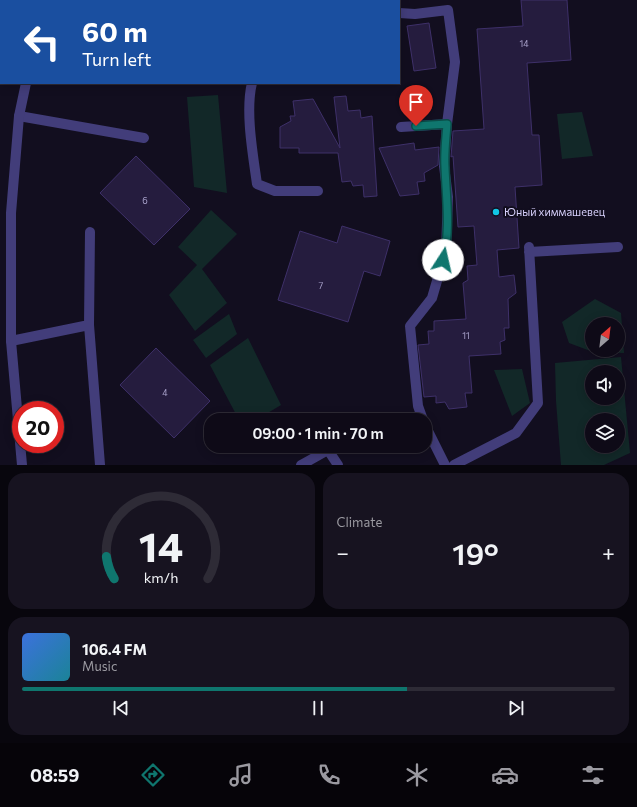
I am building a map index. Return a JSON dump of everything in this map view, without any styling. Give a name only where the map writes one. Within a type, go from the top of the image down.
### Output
[{"type":"street","points":[[400,13],[415,14],[449,5],[455,62],[447,124],[444,166],[448,197],[446,250],[432,298],[410,326],[418,406],[420,413]]},
{"type":"street","points":[[22,465],[11,341],[11,212],[19,116],[26,84]]},
{"type":"street","points":[[252,84],[249,94],[252,152],[258,184],[275,191],[318,191]]},
{"type":"street","points":[[19,116],[144,138]]},
{"type":"street","points":[[401,127],[447,124]]},
{"type":"street","points":[[90,232],[89,325],[100,465]]},
{"type":"street","points":[[454,465],[516,433],[538,403],[529,249],[618,247]]},
{"type":"street","points":[[11,341],[89,325]]},
{"type":"street","points":[[432,439],[445,465]]},
{"type":"street","points":[[301,465],[328,450],[338,465]]},
{"type":"green space","points":[[218,95],[227,193],[194,187],[187,97]]},
{"type":"green space","points":[[582,112],[593,156],[562,159],[557,114]]},
{"type":"green space","points":[[211,210],[237,234],[202,269],[227,303],[195,331],[169,295],[197,265],[178,247]]},
{"type":"green space","points":[[595,299],[621,313],[621,317],[585,317],[585,349],[569,343],[562,322]]},
{"type":"green space","points":[[229,314],[237,334],[206,358],[193,340]]},
{"type":"green space","points":[[248,338],[281,405],[268,413],[235,413],[210,365]]},
{"type":"green space","points":[[621,357],[622,365],[585,365],[585,405],[625,405],[625,400],[630,453],[604,465],[561,465],[556,401],[555,363]]},
{"type":"green space","points":[[522,369],[530,403],[512,416],[494,370]]},
{"type":"building","points":[[521,0],[567,0],[571,60],[527,63],[532,135],[539,135],[542,185],[515,187],[519,248],[497,250],[499,277],[514,275],[516,293],[508,299],[509,328],[504,328],[505,340],[500,342],[501,354],[469,356],[472,393],[465,393],[467,407],[449,409],[445,402],[436,403],[436,396],[424,397],[418,345],[429,344],[428,331],[434,331],[434,321],[466,319],[463,283],[468,280],[467,266],[477,265],[474,226],[458,227],[453,156],[451,157],[453,131],[484,129],[477,29],[523,26]]},
{"type":"building","points":[[429,23],[436,68],[414,71],[407,26]]},
{"type":"building","points":[[346,96],[348,111],[360,110],[361,118],[372,116],[377,196],[364,197],[363,185],[353,186],[351,181],[342,182],[338,153],[299,153],[299,148],[280,148],[280,127],[291,121],[290,116],[295,116],[293,101],[313,99],[340,148],[334,97]]},
{"type":"building","points":[[414,143],[415,150],[439,147],[438,165],[424,173],[425,181],[417,182],[419,194],[400,196],[379,148]]},
{"type":"building","points":[[136,156],[190,209],[154,245],[100,193]]},
{"type":"building","points":[[342,226],[390,241],[380,276],[364,271],[348,322],[278,300],[300,231],[337,243]]},
{"type":"building","points":[[156,348],[210,401],[174,438],[120,385]]},
{"type":"place","name":"Юный химмашевец","points":[[496,212]]},
{"type":"route","points":[[416,126],[447,124],[444,166],[448,197],[446,250],[443,260]]}]
